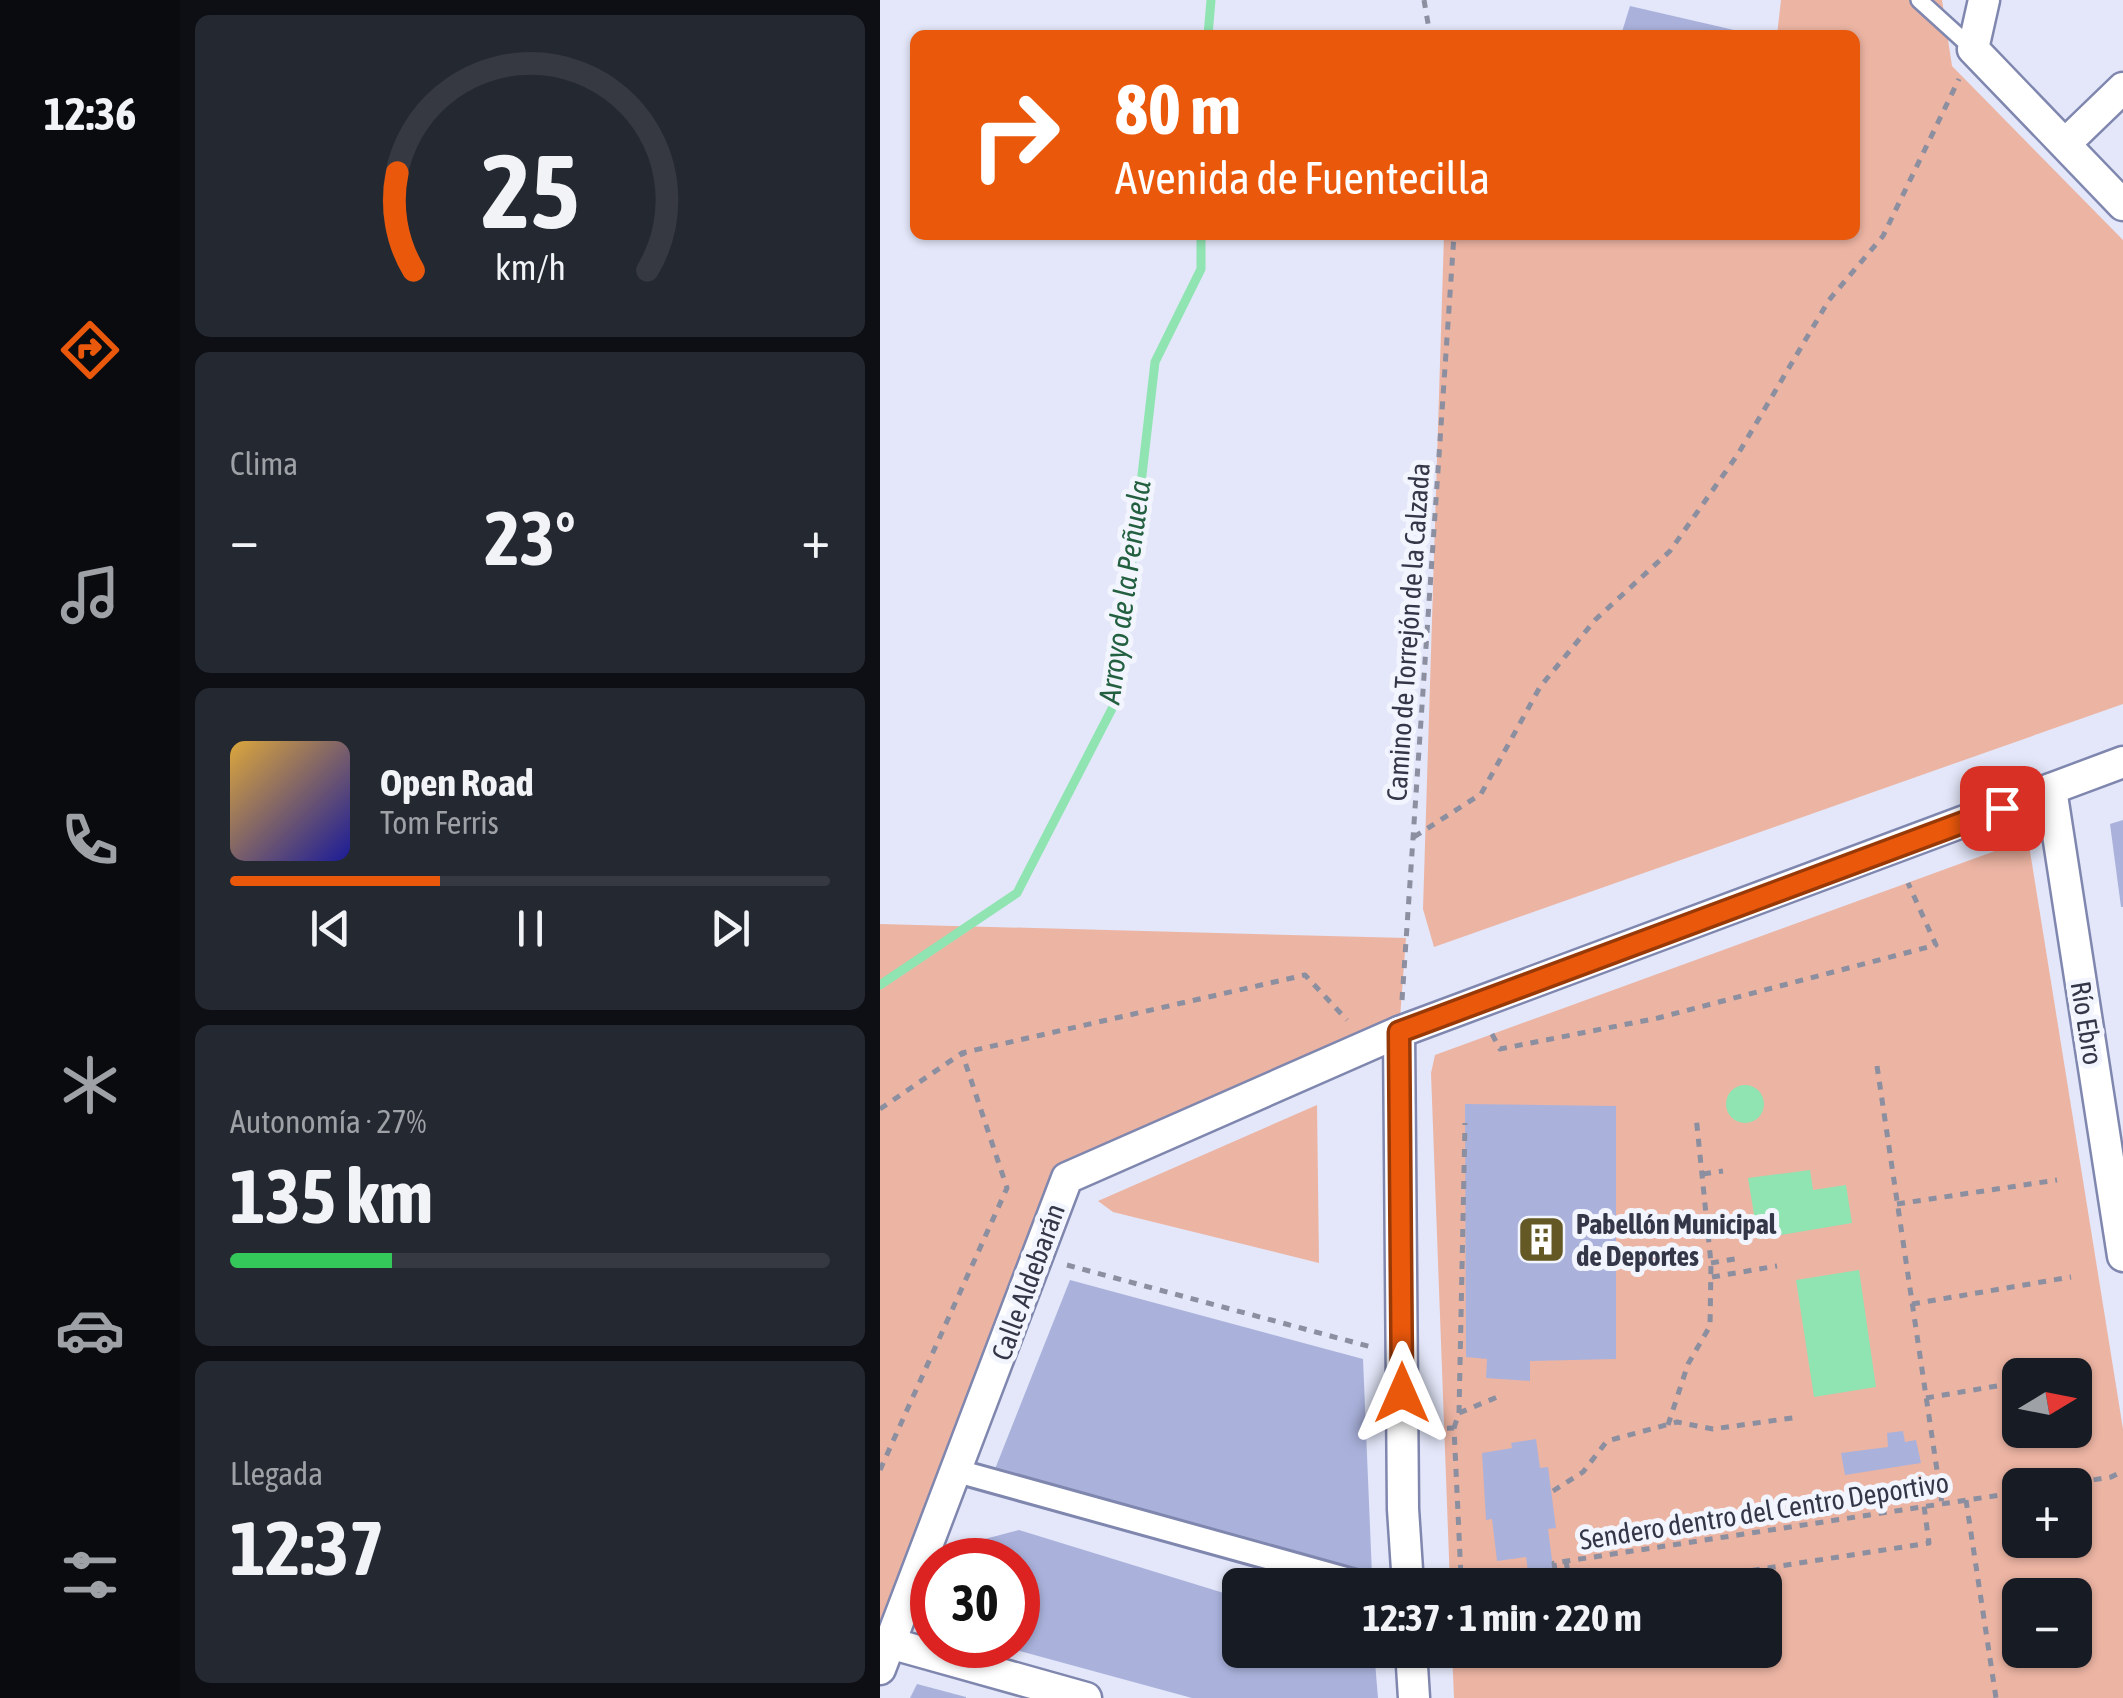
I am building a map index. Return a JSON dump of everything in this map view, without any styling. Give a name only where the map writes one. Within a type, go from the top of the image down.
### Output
[{"type":"street","points":[[1984,0],[1973,49],[2123,205]]},
{"type":"street","points":[[2065,144],[2123,88]]},
{"type":"street","name":"Calle Aldebarán","points":[[886,1656],[1066,1178],[1399,1032],[2123,762]]},
{"type":"street","name":"Río Ebro","points":[[2051,789],[2123,1256]]},
{"type":"street","points":[[1399,1032],[1403,1430],[1416,1568]]},
{"type":"street","points":[[957,1470],[1307,1568]]},
{"type":"street","points":[[886,1656],[1086,1698]]},
{"type":"street","points":[[1412,1668],[1414,1698]]},
{"type":"lane","points":[[1919,0],[1973,49]]},
{"type":"path","points":[[1424,0],[1429,30]]},
{"type":"path","points":[[1414,837],[1481,794],[1540,688],[1595,620],[1670,551],[1738,454],[1829,300],[1883,236],[1973,49]]},
{"type":"path","name":"Camino de Torrejón de la Calzada","points":[[1399,1032],[1454,240]]},
{"type":"path","points":[[1492,1034],[1500,1050],[1658,1018],[1936,945],[1908,882]]},
{"type":"path","points":[[880,1109],[962,1054],[1305,975],[1370,1044]]},
{"type":"path","points":[[880,1470],[1007,1188],[962,1054]]},
{"type":"path","points":[[1876,1066],[1942,1504]]},
{"type":"path","points":[[1668,1424],[1688,1364],[1710,1326],[1712,1277],[1696,1116]]},
{"type":"path","points":[[1461,1568],[1454,1428],[1459,1413],[1465,1122]]},
{"type":"path","points":[[1704,1174],[1723,1170]]},
{"type":"path","points":[[1897,1204],[2057,1180]]},
{"type":"path","points":[[1037,1257],[1402,1355]]},
{"type":"path","points":[[1711,1263],[1740,1258]]},
{"type":"path","points":[[1712,1277],[1777,1266]]},
{"type":"path","points":[[1912,1304],[2071,1277]]},
{"type":"path","points":[[1926,1398],[2002,1385]]},
{"type":"path","points":[[1459,1413],[1502,1395]]},
{"type":"path","points":[[1553,1490],[1582,1472],[1607,1441],[1677,1422],[1713,1430],[1799,1416]]},
{"type":"path","points":[[1403,1430],[1454,1428]]},
{"type":"path","points":[[2092,1481],[2123,1472]]},
{"type":"path","name":"Sendero dentro del Centro Deportivo","points":[[1555,1568],[1554,1563],[1566,1561],[2002,1495]]},
{"type":"path","points":[[1966,1500],[1996,1698]]},
{"type":"path","points":[[1770,1568],[1929,1544],[1924,1506]]},
{"type":"path","points":[[1566,1561],[1567,1568]]},
{"type":"shaded area","points":[[1781,0],[1942,0],[1952,66],[2123,240],[2123,704],[1434,947],[1423,909],[1444,240],[1860,240],[1860,30],[1778,30]]},
{"type":"shaded area","points":[[2028,839],[2123,1429],[2123,1698],[1454,1698],[1453,1668],[1782,1668],[1782,1568],[1449,1568],[1431,1073],[1435,1055]]},
{"type":"shaded area","points":[[880,924],[1406,938],[1399,1032],[1067,1178],[930,1538],[910,1538],[910,1591],[880,1670]]},
{"type":"shaded area","points":[[1745,1085],[1759,1090],[1764,1104],[1759,1118],[1745,1123],[1731,1118],[1726,1104],[1731,1090]]},
{"type":"shaded area","points":[[1317,1105],[1319,1263],[1113,1212],[1098,1201]]},
{"type":"shaded area","points":[[1810,1170],[1813,1190],[1846,1185],[1852,1223],[1758,1239],[1748,1178]]},
{"type":"shaded area","points":[[1859,1270],[1876,1387],[1814,1397],[1796,1280]]},
{"type":"building","points":[[1630,6],[1734,30],[1623,30]]},
{"type":"building","points":[[2123,820],[2123,907],[2121,907],[2110,824]]},
{"type":"building","name":"Pabellón Municipal de Deportes","points":[[1465,1104],[1616,1106],[1616,1359],[1530,1361],[1530,1381],[1486,1378],[1487,1359],[1466,1357]]},
{"type":"building","points":[[1070,1280],[1363,1359],[1372,1568],[1347,1568],[995,1469]]},
{"type":"building","points":[[1903,1431],[1905,1442],[1916,1440],[1921,1463],[1845,1475],[1841,1453],[1888,1447],[1887,1433]]},
{"type":"building","points":[[1536,1439],[1540,1468],[1548,1467],[1556,1528],[1548,1529],[1553,1568],[1528,1568],[1526,1557],[1497,1561],[1492,1519],[1486,1520],[1482,1453],[1512,1448],[1511,1443]]},
{"type":"building","points":[[1019,1530],[1222,1592],[1222,1668],[1376,1668],[1378,1698],[1192,1698],[1040,1657],[1040,1538],[989,1538]]},
{"type":"building","points":[[917,1684],[966,1697],[966,1698],[910,1698]]},
{"type":"waterway","name":"Arroyo de la Peñuela","points":[[1208,30],[1211,0]]},
{"type":"waterway","name":"Arroyo de la Peñuela","points":[[880,985],[1017,893],[1116,701],[1155,362],[1201,269],[1201,240]]},
{"type":"place","name":"Pabellón Municipal de Deportes","points":[[1541,1240]]},
{"type":"route","points":[[1402,1393],[1399,1032],[2002,808]]}]
